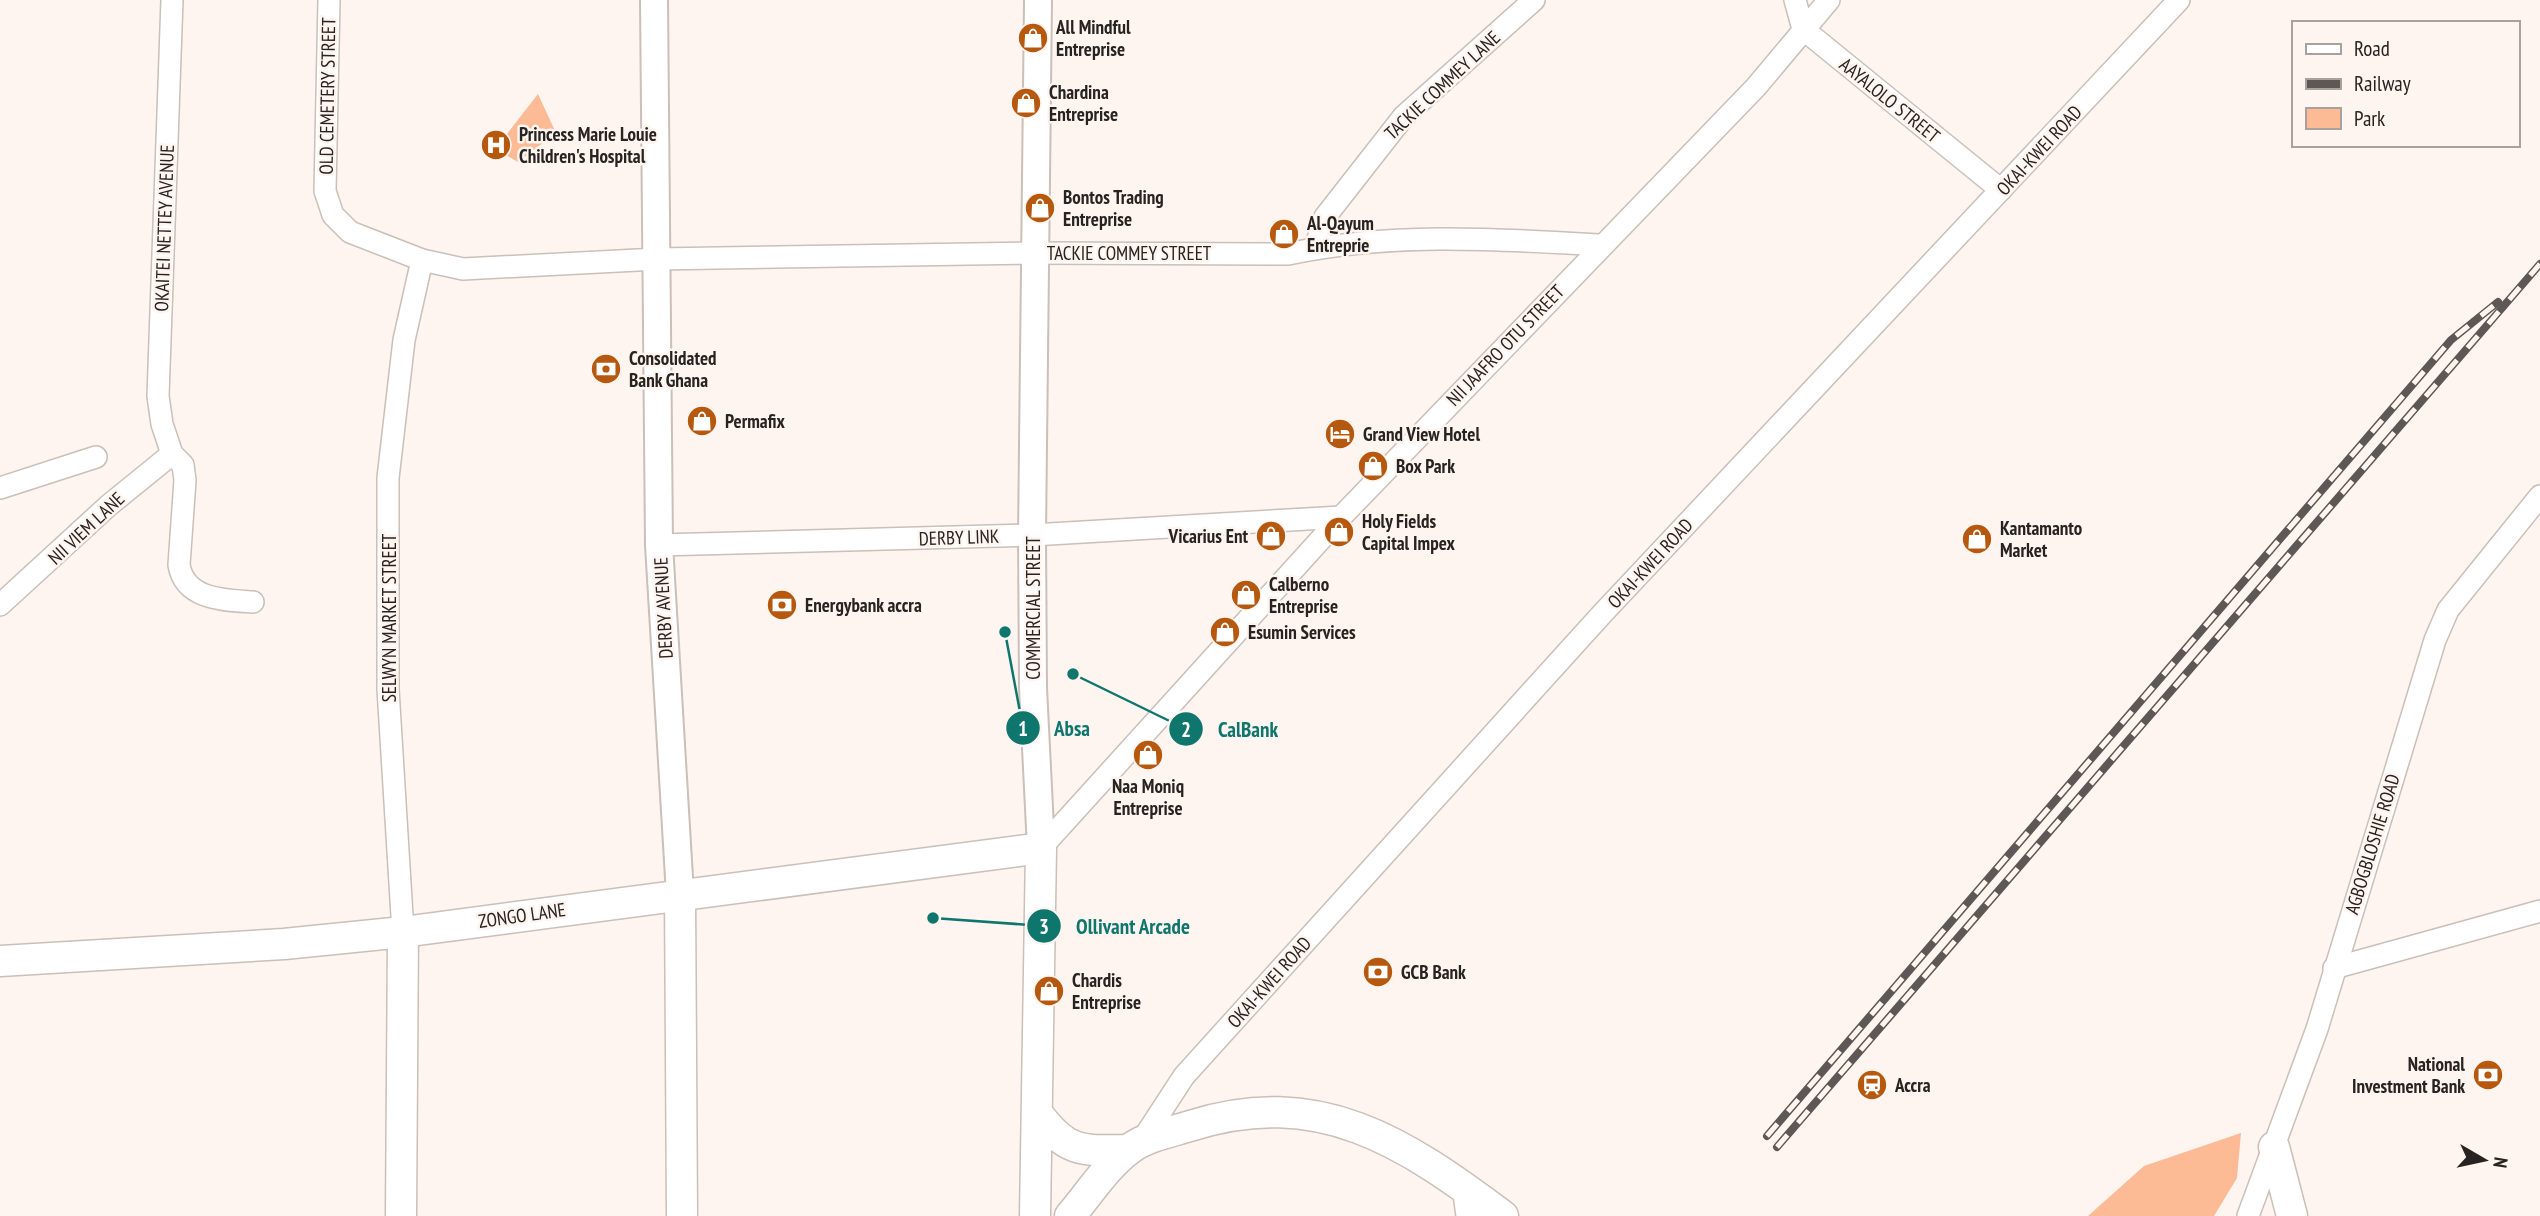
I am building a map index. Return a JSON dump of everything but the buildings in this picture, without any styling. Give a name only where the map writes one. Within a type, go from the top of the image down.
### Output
[{"type":"main road","name":"ZONGO LANE","points":[[0,961],[284,944],[403,932],[1041,848]]},
{"type":"main road","name":"COMMERCIAL STREET","points":[[1035,1216],[1041,848]]},
{"type":"main road","name":"DERBY AVENUE","points":[[680,894],[682,1216]]},
{"type":"main road","name":"SELWYN MARKET STREET","points":[[401,1216],[403,932]]},
{"type":"main road","points":[[1038,1114],[1056,1138],[1080,1149],[1134,1146],[1229,1116],[1254,1112],[1315,1115],[1352,1124],[1390,1140],[1463,1186],[1503,1216]]},
{"type":"main road","points":[[1070,1216],[1134,1146]]},
{"type":"main road","points":[[2274,1147],[2292,1216]]},
{"type":"street","name":"OKAITEI NETTEY AVENUE","points":[[172,0],[158,396],[162,424],[172,454],[183,465],[185,480],[178,565],[181,576],[201,594],[222,600],[253,602]]},
{"type":"street","name":"OLD CEMETERY STREET","points":[[329,0],[325,191],[333,215],[350,232],[422,260]]},
{"type":"street","name":"DERBY AVENUE","points":[[654,0],[659,545],[680,894]]},
{"type":"street","name":"COMMERCIAL STREET","points":[[1038,0],[1032,535],[1033,688],[1041,848]]},
{"type":"street","name":"TACKIE COMMEY LANE","points":[[1315,248],[1325,217],[1404,116],[1534,0]]},
{"type":"street","points":[[1795,0],[1803,29]]},
{"type":"street","name":"NII JAAFRO OTU STREET","points":[[1041,848],[1341,517],[1756,87],[1829,0]]},
{"type":"street","name":"OKAI-KWEI ROAD","points":[[1134,1146],[1184,1076],[1602,614],[2179,0]]},
{"type":"street","name":"AAYALOLO STREET","points":[[1803,29],[2001,190]]},
{"type":"street","name":"TACKIE COMMEY STREET","points":[[657,259],[1037,253],[1289,254],[1315,248],[1451,237],[1601,245]]},
{"type":"street","points":[[422,260],[463,269],[657,259]]},
{"type":"street","name":"SELWYN MARKET STREET","points":[[403,932],[388,689],[388,478],[404,340],[422,260]]},
{"type":"street","name":"NII VIEM LANE","points":[[0,605],[108,506],[172,454]]},
{"type":"street","points":[[0,488],[96,457]]},
{"type":"street","name":"AGBOGBLOSHIE ROAD","points":[[2248,1216],[2317,1029],[2443,620],[2448,610],[2540,496]]},
{"type":"street","name":"DERBY LINK","points":[[659,545],[1032,535],[1341,517]]},
{"type":"street","points":[[2334,968],[2540,911]]},
{"type":"street","points":[[1463,1186],[1467,1216]]},
{"type":"green space","points":[[538,94],[556,133],[518,162],[506,155],[506,135]]},
{"type":"green space","points":[[2241,1133],[2237,1178],[2214,1216],[2088,1216],[2144,1166]]},
{"type":"railway","points":[[1777,1147],[2540,264]]},
{"type":"railway","points":[[1767,1136],[2451,340],[2498,302]]},
{"type":"place","name":"All Mindful Entreprise","points":[[1033,38]]},
{"type":"place","name":"Chardina Entreprise","points":[[1026,103]]},
{"type":"place","name":"Princess Marie Louie Children's Hospital","points":[[496,145]]},
{"type":"place","name":"Bontos Trading Entreprise","points":[[1040,208]]},
{"type":"place","name":"Al-Qayum Entreprie","points":[[1284,234]]},
{"type":"place","name":"Consolidated Bank Ghana","points":[[606,369]]},
{"type":"place","name":"Permafix","points":[[702,421]]},
{"type":"place","name":"Grand View Hotel","points":[[1340,434]]},
{"type":"place","name":"Box Park","points":[[1373,466]]},
{"type":"place","name":"Holy Fields Capital Impex","points":[[1339,532]]},
{"type":"place","name":"Vicarius Ent","points":[[1271,536]]},
{"type":"place","name":"Kantamanto Market","points":[[1977,539]]},
{"type":"place","name":"Calberno Entreprise","points":[[1246,595]]},
{"type":"place","name":"Energybank accra","points":[[782,605]]},
{"type":"place","name":"Absa","points":[[1005,632]]},
{"type":"place","name":"Esumin Services","points":[[1225,632]]},
{"type":"place","name":"CalBank","points":[[1073,674]]},
{"type":"place","name":"Naa Moniq Entreprise","points":[[1148,755]]},
{"type":"place","name":"Ollivant Arcade","points":[[933,918]]},
{"type":"place","name":"GCB Bank","points":[[1378,972]]},
{"type":"place","name":"Chardis Entreprise","points":[[1049,991]]},
{"type":"place","name":"National Investment Bank","points":[[2488,1075]]},
{"type":"place","name":"Accra","points":[[1872,1085]]}]
